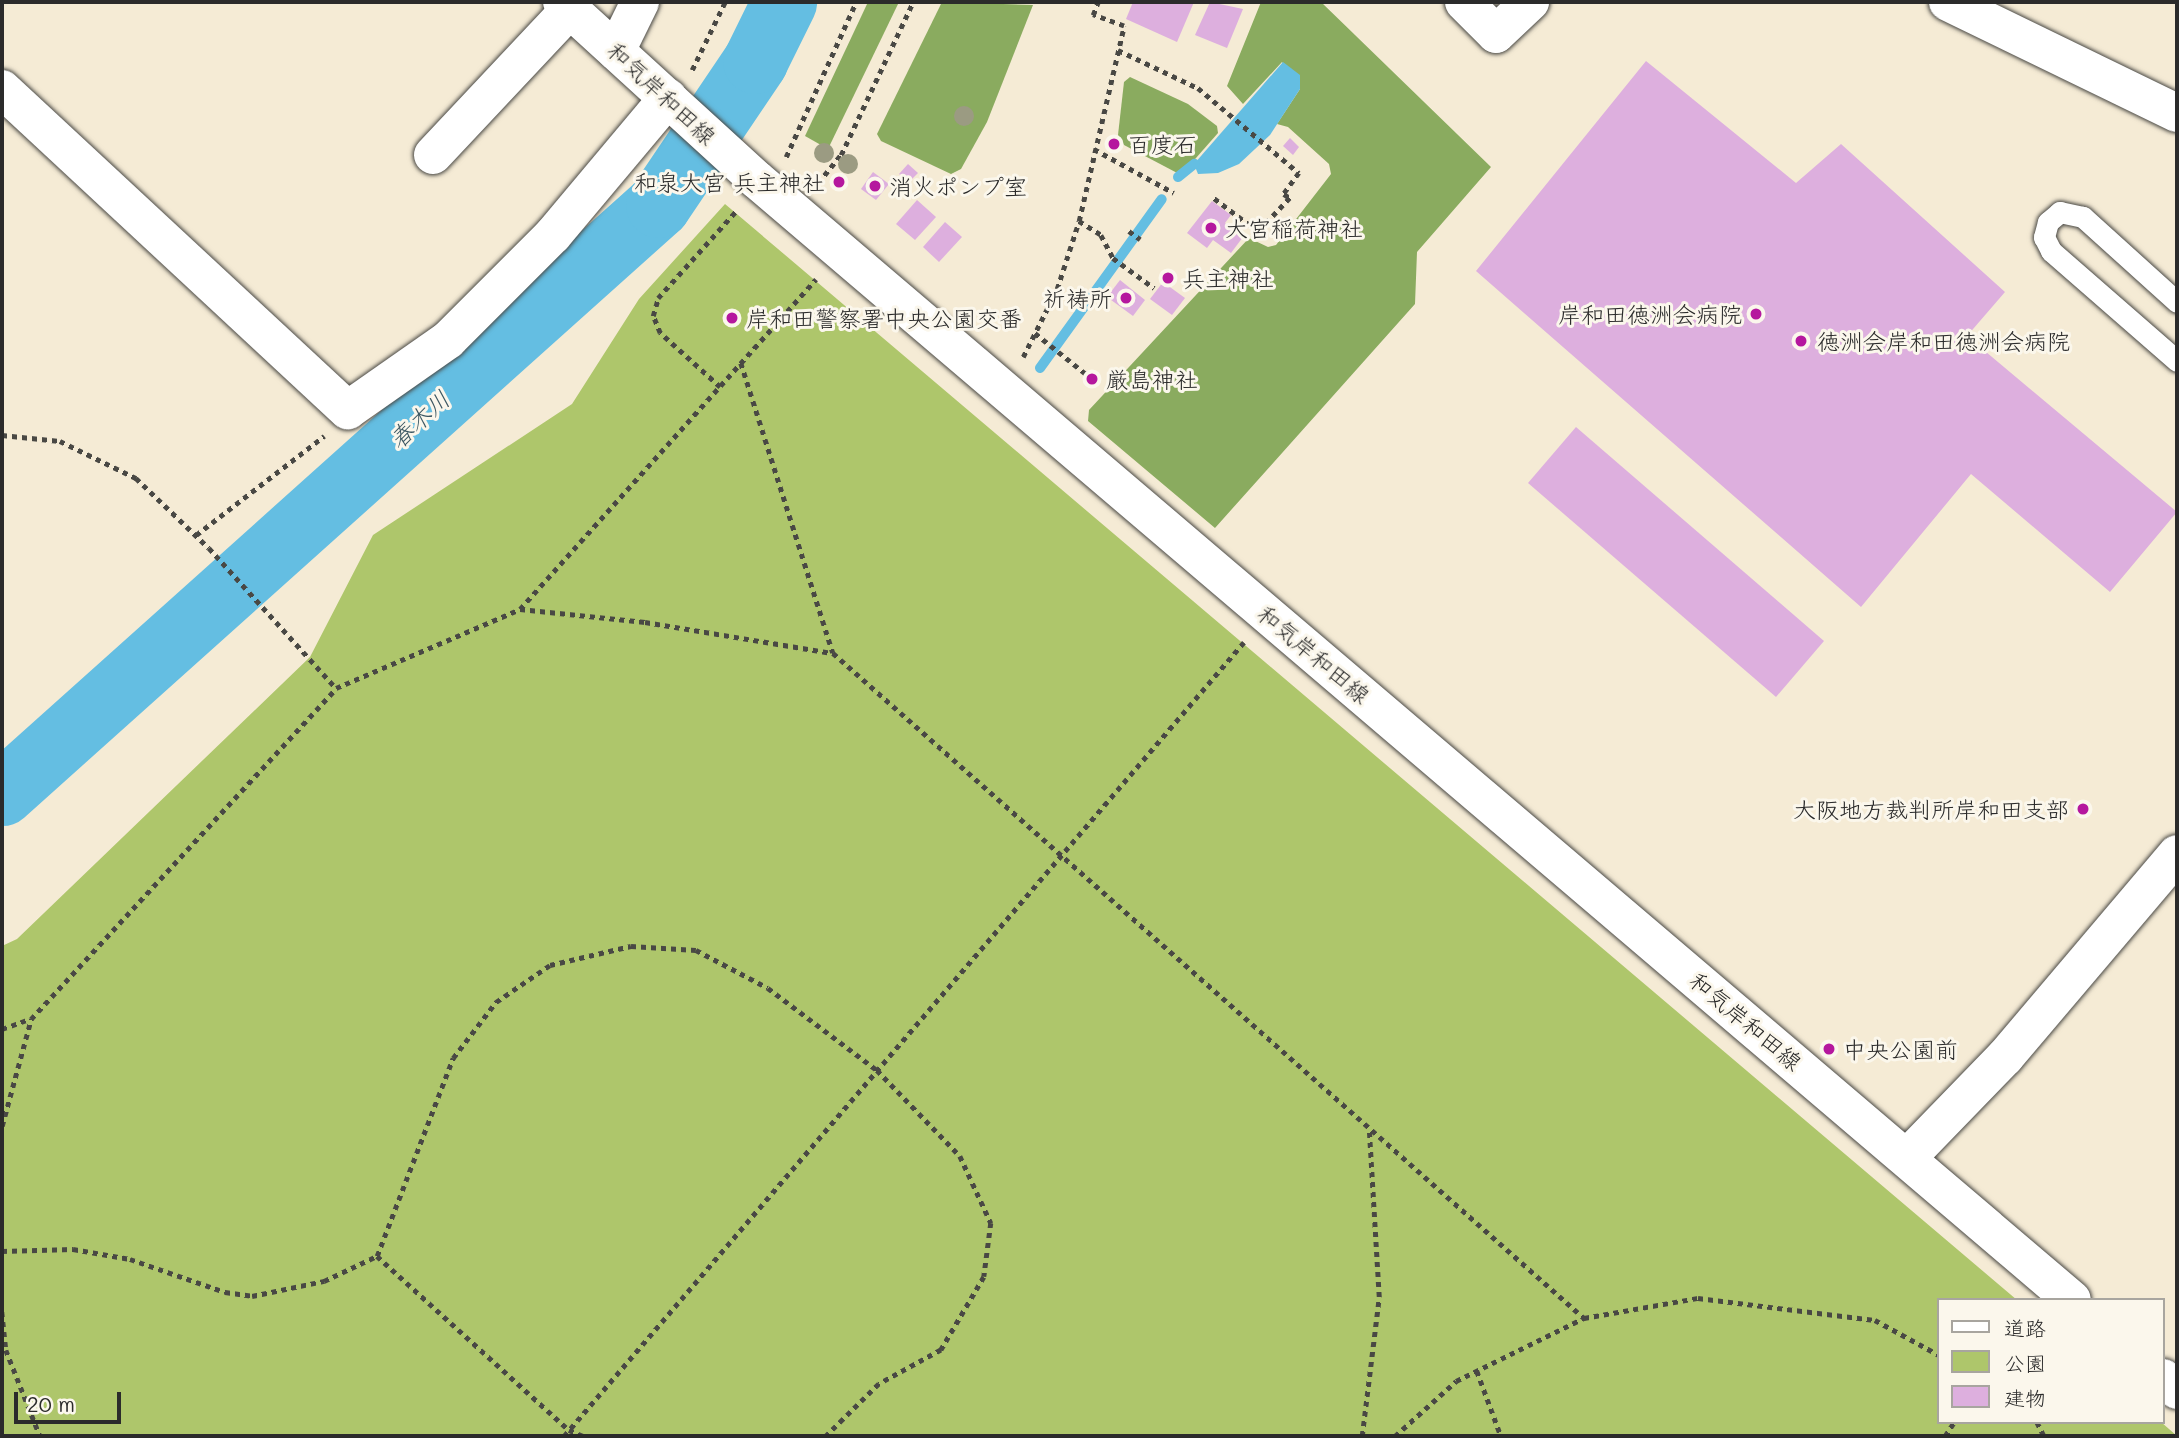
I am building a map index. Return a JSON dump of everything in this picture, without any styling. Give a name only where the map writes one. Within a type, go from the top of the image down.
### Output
[{"type":"main road","points":[[617,51],[640,2]]},
{"type":"main road","points":[[1464,2],[1496,34],[1530,2]]},
{"type":"main road","points":[[1948,2],[2177,113]]},
{"type":"main road","points":[[433,155],[566,5]]},
{"type":"main road","name":"和気岸和田線","points":[[566,5],[762,180],[2070,1298]]},
{"type":"main road","points":[[2,89],[348,410],[448,340],[553,235],[672,102]]},
{"type":"main road","points":[[1907,1158],[2005,1057],[2177,853]]},
{"type":"lane","points":[[2177,302],[2083,217],[2060,212],[2048,222],[2044,237],[2051,251],[2177,361]]},
{"type":"path","points":[[672,102],[691,72],[725,2]]},
{"type":"path","points":[[720,387],[660,333],[653,316],[658,298],[762,180],[856,2]]},
{"type":"path","points":[[816,186],[841,155],[913,2]]},
{"type":"path","points":[[1019,363],[1057,289],[1079,221],[1124,26],[1093,15],[1098,2]]},
{"type":"path","points":[[1118,50],[1198,88],[1299,173],[1284,194],[1290,198],[1275,218],[1270,215],[1258,232],[1213,198]]},
{"type":"path","points":[[1094,149],[1174,193]]},
{"type":"path","points":[[1079,221],[1101,235],[1113,258],[1133,276],[1154,288]]},
{"type":"path","points":[[1129,231],[1140,239]]},
{"type":"path","points":[[2,1126],[31,1019],[336,688],[520,609],[822,274]]},
{"type":"path","points":[[1035,333],[1086,374]]},
{"type":"path","points":[[741,362],[833,653],[1584,1318]]},
{"type":"path","points":[[196,535],[336,427],[348,410]]},
{"type":"path","points":[[2,435],[60,441],[136,478],[209,548],[336,688]]},
{"type":"path","points":[[520,609],[645,622],[833,653]]},
{"type":"path","points":[[564,1436],[1248,638]]},
{"type":"path","points":[[2,1251],[73,1249],[130,1259],[225,1292],[252,1296],[324,1281],[377,1256],[453,1058],[496,1002],[550,965],[631,946],[696,950],[768,988],[877,1070],[960,1156],[991,1223],[984,1277],[941,1350],[879,1384],[826,1436]]},
{"type":"path","points":[[2,1029],[31,1019]]},
{"type":"path","points":[[1362,1436],[1379,1297],[1369,1128]]},
{"type":"path","points":[[377,1256],[569,1430],[583,1436]]},
{"type":"path","points":[[1395,1436],[1456,1381],[1584,1318],[1698,1298],[1875,1320],[1938,1354]]},
{"type":"path","points":[[2,1312],[6,1350],[40,1436]]},
{"type":"path","points":[[1477,1371],[1501,1436]]},
{"type":"green space","points":[[868,2],[899,2],[828,149],[805,136]]},
{"type":"green space","points":[[942,2],[1033,5],[987,122],[961,169],[951,174],[881,141],[877,134]]},
{"type":"green space","points":[[1261,2],[1321,2],[1491,167],[1417,252],[1415,304],[1215,528],[1088,421],[1089,410],[1249,238],[1268,247],[1276,245],[1331,174],[1329,164],[1288,127],[1277,124],[1300,89],[1282,62],[1243,104],[1227,86]]},
{"type":"green space","points":[[1130,77],[1188,104],[1217,126],[1218,133],[1181,175],[1124,145],[1118,135],[1124,82]]},
{"type":"green space","points":[[725,204],[2015,1298],[1938,1298],[1938,1424],[2163,1424],[2177,1436],[2,1436],[2,946],[17,939],[310,657],[373,535],[572,404],[639,299]]},
{"type":"water","points":[[1283,62],[1300,75],[1300,89],[1270,135],[1239,164],[1218,173],[1198,174],[1194,164]]},
{"type":"building","points":[[1133,2],[1194,2],[1177,42],[1126,19]]},
{"type":"building","points":[[1210,2],[1243,9],[1227,48],[1195,35]]},
{"type":"building","name":"岸和田徳洲会病院","points":[[1646,61],[1796,183],[1841,144],[2005,292],[1967,336],[2177,512],[2110,592],[1971,474],[1861,607],[1476,271]]},
{"type":"building","points":[[1290,138],[1299,147],[1293,155],[1283,146]]},
{"type":"building","points":[[908,164],[918,173],[909,182],[899,174]]},
{"type":"building","name":"消火ポンプ室","points":[[873,172],[889,184],[876,200],[861,189]]},
{"type":"building","points":[[917,200],[936,217],[915,240],[896,224]]},
{"type":"building","name":"大宮稲荷神社","points":[[1212,201],[1231,215],[1225,223],[1243,237],[1231,253],[1213,240],[1207,248],[1187,233]]},
{"type":"building","points":[[945,222],[962,237],[939,262],[923,247]]},
{"type":"building","name":"祈祷所","points":[[1120,280],[1145,300],[1133,316],[1107,297]]},
{"type":"building","points":[[1163,282],[1185,298],[1172,315],[1150,299]]},
{"type":"building","points":[[1576,427],[1824,641],[1776,697],[1528,483]]},
{"type":"waterway","name":"春木川","points":[[2,793],[658,205],[755,61],[784,2]]},
{"type":"waterway","points":[[1178,177],[1194,164]]},
{"type":"waterway","points":[[1040,368],[1162,199]]},
{"type":"place","name":"百度石","points":[[1114,144]]},
{"type":"place","name":"和泉大宮 兵主神社","points":[[839,182]]},
{"type":"place","name":"消火ポンプ室","points":[[875,186]]},
{"type":"place","name":"大宮稲荷神社","points":[[1211,228]]},
{"type":"place","name":"兵主神社","points":[[1168,278]]},
{"type":"place","name":"祈祷所","points":[[1126,298]]},
{"type":"place","name":"岸和田徳洲会病院","points":[[1756,314]]},
{"type":"place","name":"岸和田警察署中央公園交番","points":[[732,318]]},
{"type":"place","name":"徳洲会岸和田徳洲会病院","points":[[1801,341]]},
{"type":"place","name":"厳島神社","points":[[1092,379]]},
{"type":"place","name":"大阪地方裁判所岸和田支部","points":[[2083,809]]},
{"type":"place","name":"中央公園前","points":[[1829,1049]]}]
